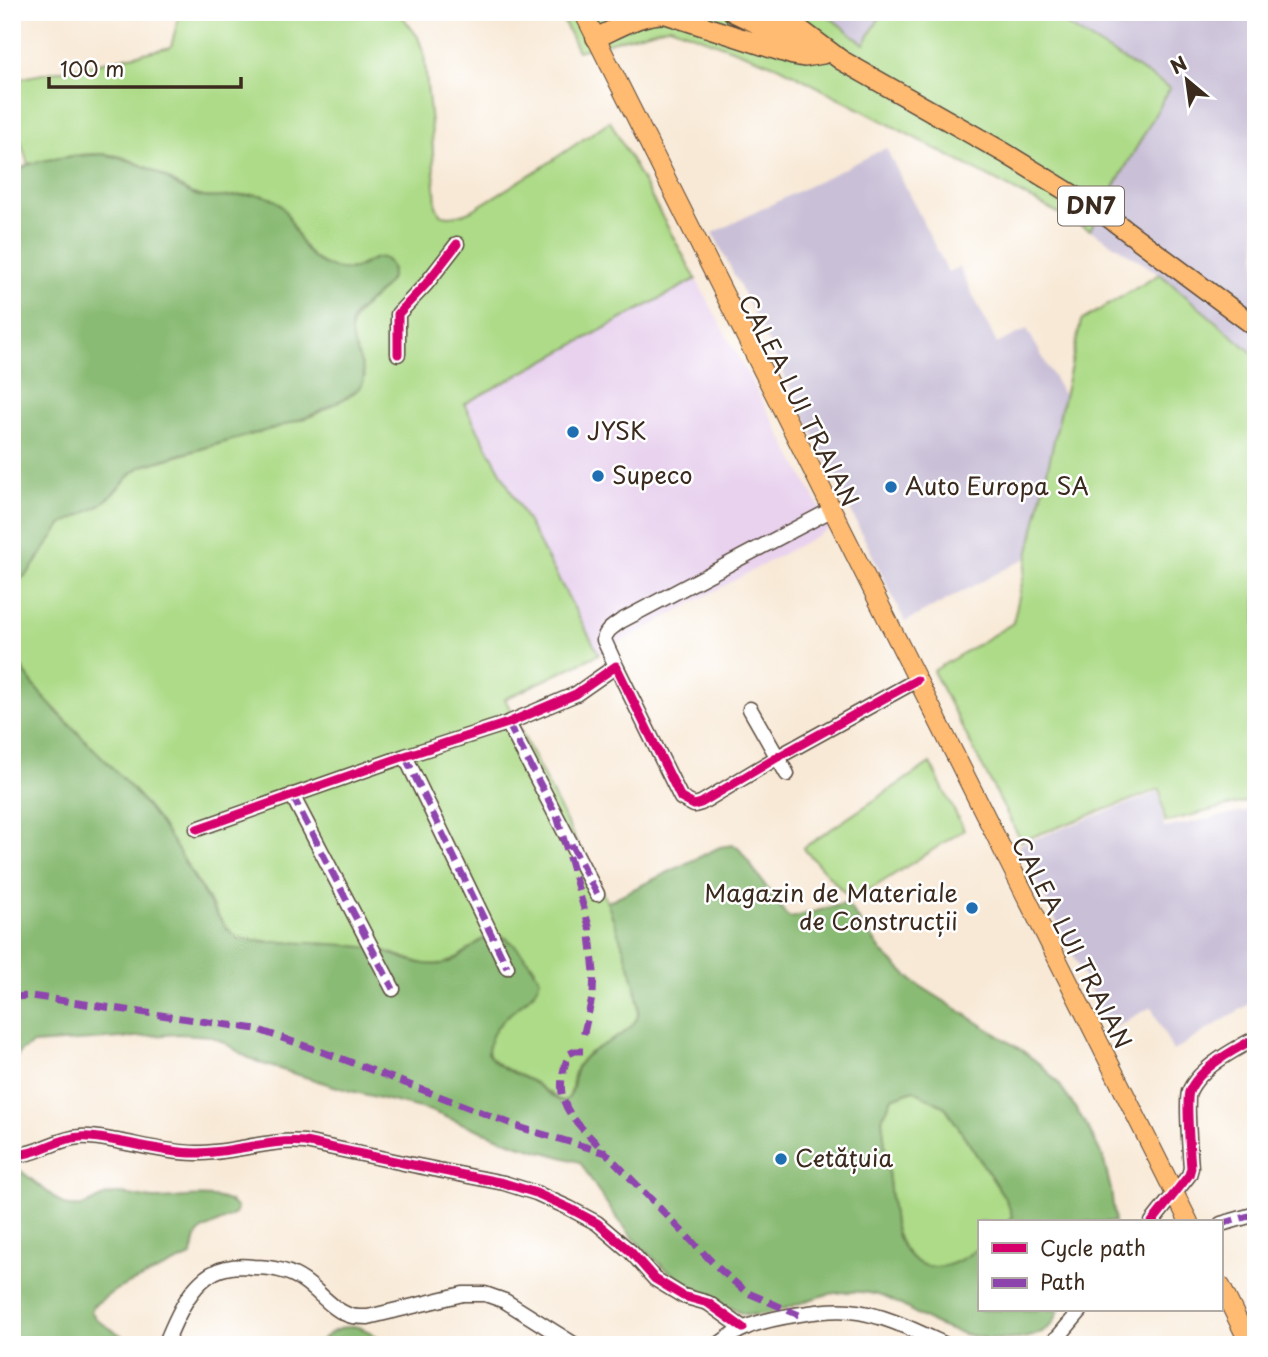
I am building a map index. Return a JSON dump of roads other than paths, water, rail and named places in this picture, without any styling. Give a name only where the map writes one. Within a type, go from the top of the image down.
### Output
[{"type":"highway","name":"DN7","points":[[733,12],[832,57],[1005,153],[1104,214],[1256,327]]},
{"type":"highway","name":"DN7","points":[[777,12],[832,57]]},
{"type":"highway","points":[[596,38],[652,13],[666,14],[793,55],[832,57]]},
{"type":"main road","name":"CALEA LUI TRAIAN","points":[[583,12],[1188,1220]]},
{"type":"main road","points":[[1222,1288],[1250,1345]]},
{"type":"street","points":[[398,354],[398,314],[457,244]]},
{"type":"street","points":[[831,510],[621,621],[606,633],[604,640],[681,798],[694,805],[701,803],[917,680]]},
{"type":"street","points":[[197,829],[508,723],[576,694],[616,666]]},
{"type":"street","points":[[750,709],[787,774]]},
{"type":"street","points":[[508,723],[597,894]]},
{"type":"street","points":[[405,756],[507,967]]},
{"type":"street","points":[[292,795],[393,989]]},
{"type":"street","points":[[1154,1220],[1185,1182],[1191,1168],[1189,1093],[1205,1071],[1224,1055],[1256,1038]]},
{"type":"street","points":[[12,1155],[31,1152],[78,1137],[94,1137],[174,1152],[198,1153],[288,1140],[504,1182],[536,1193],[597,1223],[631,1252],[655,1279],[683,1296],[708,1303],[743,1328]]},
{"type":"street","points":[[1222,1224],[1256,1214]]},
{"type":"street","points":[[165,1345],[185,1303],[201,1281],[225,1268],[242,1266],[288,1272],[306,1282],[341,1311],[353,1316],[368,1317],[463,1294],[485,1294],[505,1301],[575,1345]]},
{"type":"street","points":[[718,1345],[743,1328],[762,1322],[835,1310],[870,1314],[946,1345]]},
{"type":"street","points":[[1049,1345],[1080,1312]]},
{"type":"place","name":"JYSK","points":[[573,432]]},
{"type":"place","name":"Supeco","points":[[598,476]]},
{"type":"place","name":"Auto Europa SA","points":[[891,487]]},
{"type":"place","name":"Magazin de Materiale de Construcții","points":[[972,908]]},
{"type":"place","name":"Cetățuia","points":[[781,1159]]}]
